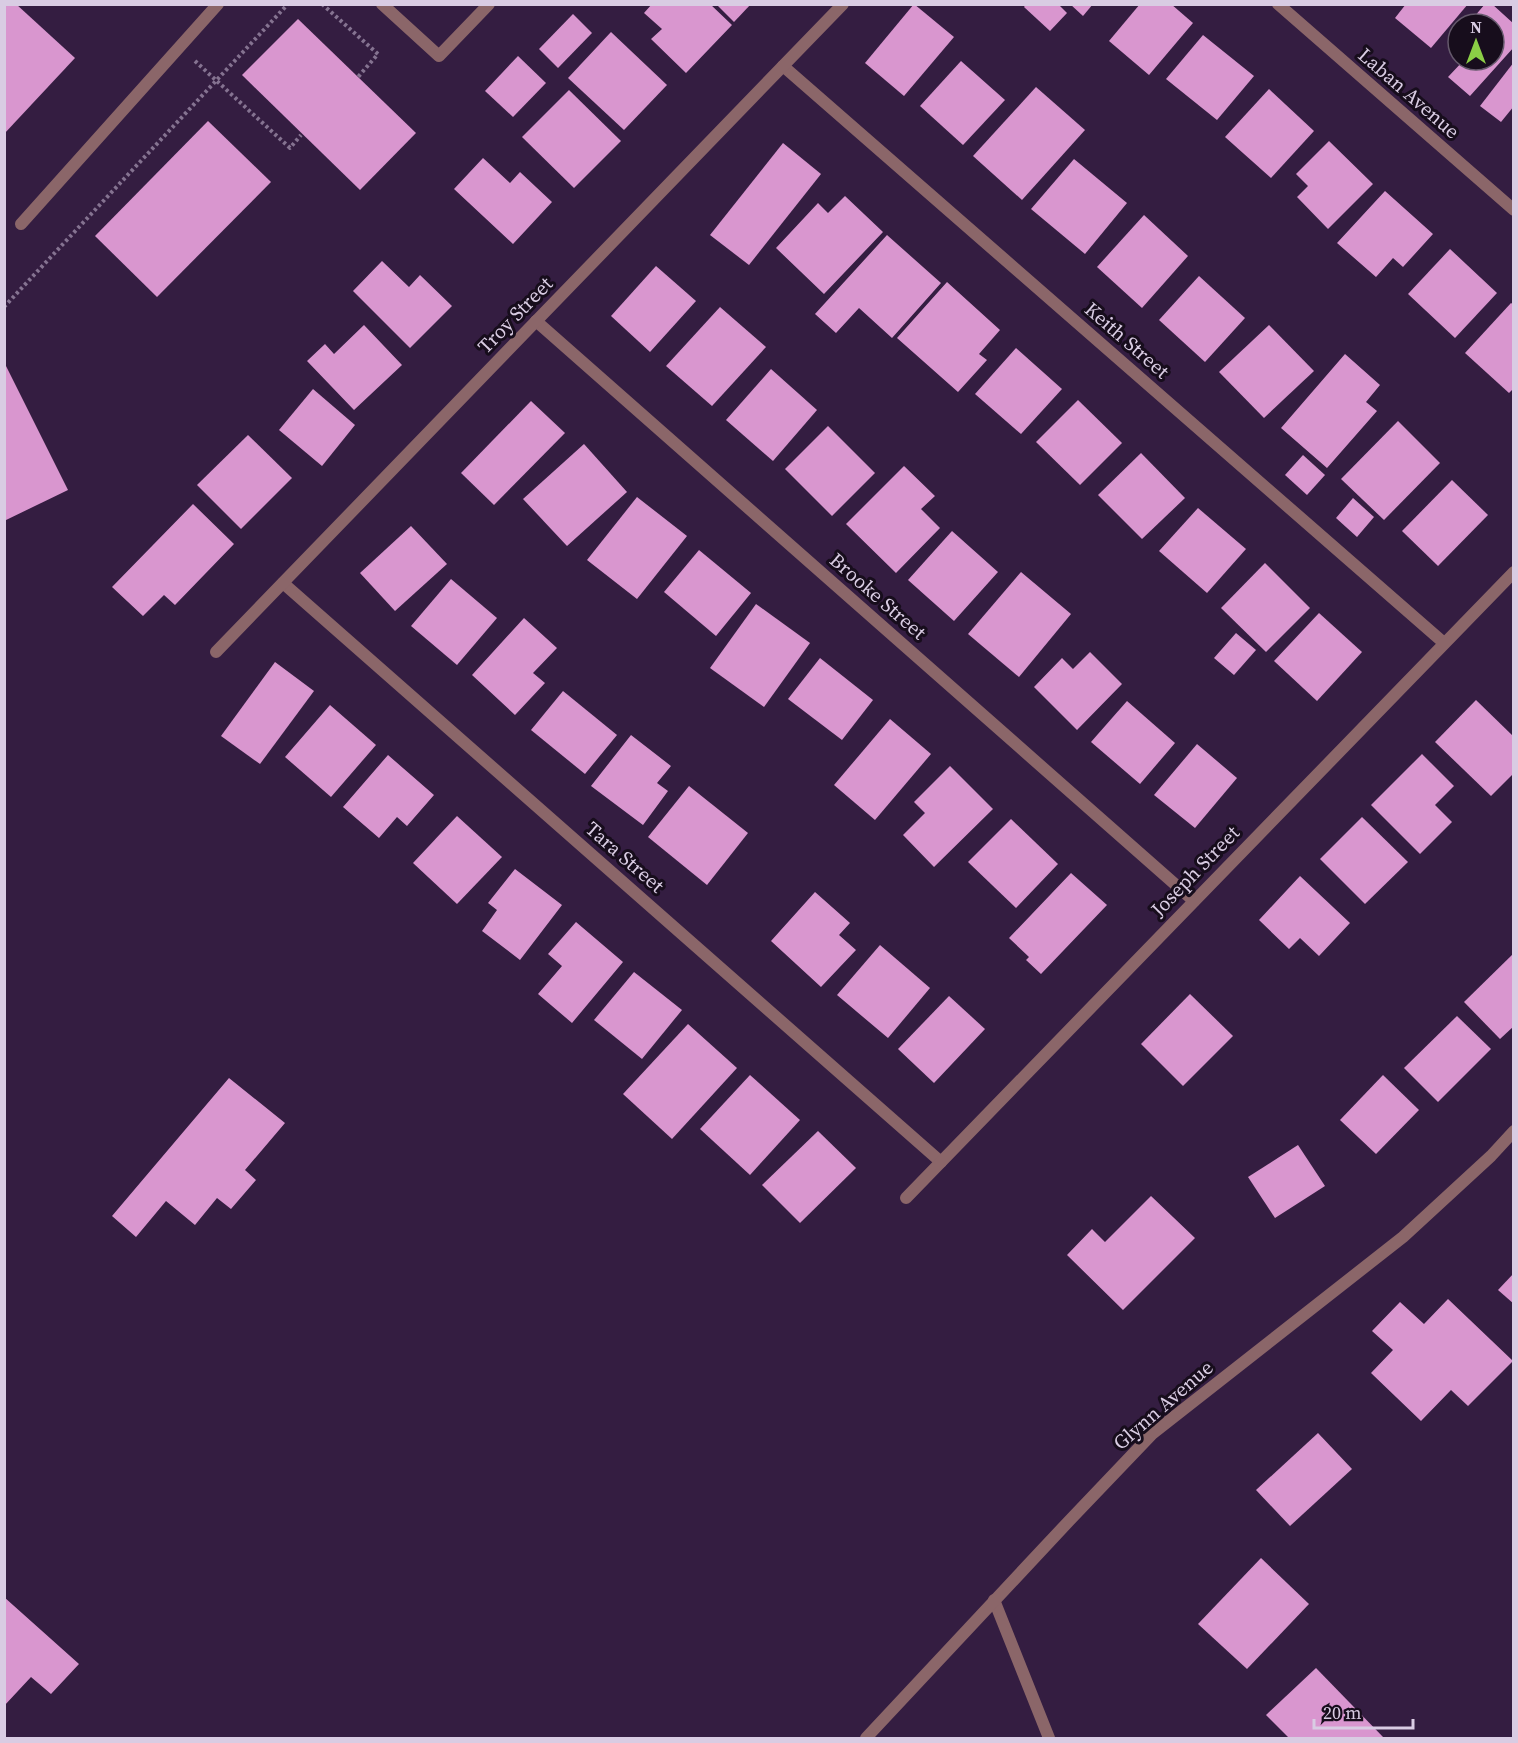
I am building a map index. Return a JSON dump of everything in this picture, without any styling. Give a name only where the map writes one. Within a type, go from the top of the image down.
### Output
[{"type":"street","points":[[21,224],[218,4]]},
{"type":"street","points":[[382,4],[439,56],[489,4]]},
{"type":"street","name":"Troy Street","points":[[216,652],[843,4]]},
{"type":"street","name":"Laban Avenue","points":[[1278,4],[1514,210]]},
{"type":"street","name":"Keith Street","points":[[783,66],[1444,643]]},
{"type":"street","name":"Brooke Street","points":[[536,321],[1194,900]]},
{"type":"street","name":"Joseph Street","points":[[906,1198],[1514,572]]},
{"type":"street","name":"Tara Street","points":[[283,583],[940,1162]]},
{"type":"street","name":"Glynn Avenue","points":[[866,1738],[1152,1434],[1403,1237],[1491,1156],[1514,1131]]},
{"type":"street","points":[[994,1600],[1049,1738]]},
{"type":"path","points":[[4,307],[288,4]]},
{"type":"path","points":[[322,4],[378,54],[358,77]]},
{"type":"path","points":[[180,46],[290,148],[301,135]]},
{"type":"building","points":[[8,4],[16,4],[75,58],[4,134],[4,8]]},
{"type":"building","points":[[652,4],[710,4],[732,25],[686,73],[651,39],[662,29],[644,13]]},
{"type":"building","points":[[716,4],[751,4],[734,22]]},
{"type":"building","points":[[914,4],[954,37],[904,96],[865,63]]},
{"type":"building","points":[[1026,4],[1058,4],[1067,13],[1050,31],[1024,7]]},
{"type":"building","points":[[1070,4],[1093,4],[1083,16]]},
{"type":"building","points":[[1140,4],[1171,4],[1193,23],[1149,75],[1109,41]]},
{"type":"building","points":[[1406,4],[1468,4],[1461,12],[1446,12],[1446,30],[1431,48],[1395,18]]},
{"type":"building","points":[[1485,4],[1492,4],[1501,12],[1478,12]]},
{"type":"building","points":[[573,14],[592,33],[558,68],[539,49]]},
{"type":"building","points":[[1506,17],[1514,24],[1514,47],[1506,56]]},
{"type":"building","points":[[298,19],[416,133],[360,190],[242,75]]},
{"type":"building","points":[[611,32],[667,85],[624,130],[568,78]]},
{"type":"building","points":[[1203,35],[1254,76],[1217,120],[1166,79]]},
{"type":"building","points":[[518,56],[546,83],[513,117],[485,91]]},
{"type":"building","points":[[961,61],[1005,100],[963,145],[920,106]]},
{"type":"building","points":[[1514,62],[1514,106],[1501,122],[1480,106]]},
{"type":"building","points":[[1453,72],[1492,72],[1470,96],[1448,77]]},
{"type":"building","points":[[1036,87],[1085,130],[1022,200],[973,156]]},
{"type":"building","points":[[1269,89],[1314,131],[1271,178],[1225,137]]},
{"type":"building","points":[[569,90],[621,141],[574,188],[522,137]]},
{"type":"building","points":[[208,121],[271,182],[157,297],[95,236]]},
{"type":"building","points":[[1329,141],[1373,184],[1328,229],[1297,197],[1308,186],[1296,174]]},
{"type":"building","points":[[783,143],[821,174],[749,265],[710,235]]},
{"type":"building","points":[[483,158],[510,183],[520,172],[552,202],[513,244],[454,189]]},
{"type":"building","points":[[1074,159],[1127,203],[1085,254],[1031,209]]},
{"type":"building","points":[[1385,191],[1433,234],[1403,267],[1393,258],[1376,277],[1337,243]]},
{"type":"building","points":[[845,196],[883,232],[824,294],[776,248],[818,203],[828,213]]},
{"type":"building","points":[[1144,215],[1188,256],[1142,308],[1097,267]]},
{"type":"building","points":[[887,235],[941,283],[892,338],[859,308],[836,333],[815,314]]},
{"type":"building","points":[[1450,249],[1497,293],[1455,338],[1408,294]]},
{"type":"building","points":[[382,261],[409,287],[420,275],[452,306],[410,348],[353,291]]},
{"type":"building","points":[[656,266],[696,301],[650,352],[611,316]]},
{"type":"building","points":[[1199,276],[1245,318],[1205,362],[1159,320]]},
{"type":"building","points":[[947,282],[1000,330],[979,354],[987,360],[958,392],[897,338]]},
{"type":"building","points":[[1511,303],[1514,305],[1514,388],[1509,393],[1465,353]]},
{"type":"building","points":[[720,307],[766,347],[712,406],[666,366]]},
{"type":"building","points":[[364,325],[402,365],[354,410],[307,361],[325,344],[334,354]]},
{"type":"building","points":[[1269,325],[1314,371],[1264,418],[1219,372]]},
{"type":"building","points":[[1016,348],[1062,389],[1021,434],[975,394]]},
{"type":"building","points":[[1345,354],[1380,385],[1366,402],[1377,411],[1327,468],[1281,428]]},
{"type":"building","points":[[4,362],[68,490],[4,521]]},
{"type":"building","points":[[771,369],[817,410],[773,461],[726,420]]},
{"type":"building","points":[[313,389],[355,425],[322,466],[279,430]]},
{"type":"building","points":[[1078,400],[1122,443],[1080,485],[1036,442]]},
{"type":"building","points":[[531,401],[565,433],[494,505],[461,473]]},
{"type":"building","points":[[1398,421],[1440,463],[1384,520],[1341,479]]},
{"type":"building","points":[[828,426],[875,473],[832,516],[785,469]]},
{"type":"building","points":[[248,435],[292,478],[241,529],[197,485]]},
{"type":"building","points":[[584,444],[627,492],[567,546],[523,499]]},
{"type":"building","points":[[1141,453],[1185,498],[1142,539],[1098,495]]},
{"type":"building","points":[[1303,455],[1325,475],[1307,495],[1285,475]]},
{"type":"building","points":[[904,466],[935,496],[921,509],[940,528],[896,573],[846,524]]},
{"type":"building","points":[[1452,480],[1488,515],[1438,566],[1402,531]]},
{"type":"building","points":[[637,497],[687,536],[637,599],[587,560]]},
{"type":"building","points":[[1353,498],[1374,517],[1357,537],[1336,518]]},
{"type":"building","points":[[193,504],[234,544],[175,605],[164,595],[143,616],[112,587]]},
{"type":"building","points":[[1198,508],[1246,549],[1207,593],[1159,551]]},
{"type":"building","points":[[411,526],[447,564],[395,611],[360,573]]},
{"type":"building","points":[[952,531],[998,572],[954,621],[908,580]]},
{"type":"building","points":[[699,550],[751,593],[716,636],[664,592]]},
{"type":"building","points":[[1265,563],[1310,608],[1266,652],[1221,608]]},
{"type":"building","points":[[1021,572],[1071,614],[1019,677],[968,634]]},
{"type":"building","points":[[451,579],[497,618],[457,665],[411,626]]},
{"type":"building","points":[[756,604],[810,643],[764,707],[710,668]]},
{"type":"building","points":[[1319,613],[1362,652],[1317,701],[1274,661]]},
{"type":"building","points":[[524,618],[557,648],[533,673],[545,683],[515,715],[472,675]]},
{"type":"building","points":[[1236,633],[1256,650],[1234,675],[1214,658]]},
{"type":"building","points":[[1090,652],[1122,684],[1077,730],[1034,687],[1062,658],[1073,669]]},
{"type":"building","points":[[820,658],[873,700],[842,740],[788,699]]},
{"type":"building","points":[[275,662],[314,691],[260,764],[221,736]]},
{"type":"building","points":[[563,691],[617,735],[585,774],[531,730]]},
{"type":"building","points":[[1476,700],[1514,737],[1514,773],[1491,796],[1435,742]]},
{"type":"building","points":[[1127,701],[1175,743],[1140,784],[1091,742]]},
{"type":"building","points":[[330,705],[376,745],[331,797],[285,757]]},
{"type":"building","points":[[890,719],[931,754],[875,820],[834,785]]},
{"type":"building","points":[[631,735],[671,766],[657,783],[668,791],[643,825],[591,786]]},
{"type":"building","points":[[1197,744],[1237,778],[1195,828],[1154,795]]},
{"type":"building","points":[[1422,754],[1454,786],[1435,805],[1452,822],[1420,854],[1371,805]]},
{"type":"building","points":[[388,755],[434,795],[407,826],[397,817],[379,838],[343,807]]},
{"type":"building","points":[[950,766],[993,809],[934,867],[903,835],[925,813],[914,802]]},
{"type":"building","points":[[689,786],[748,833],[707,885],[648,837]]},
{"type":"building","points":[[457,816],[502,857],[457,904],[413,863]]},
{"type":"building","points":[[1362,817],[1408,862],[1365,904],[1320,859]]},
{"type":"building","points":[[1011,819],[1058,864],[1016,908],[968,862]]},
{"type":"building","points":[[515,869],[562,905],[520,960],[482,931],[497,910],[488,903]]},
{"type":"building","points":[[1071,873],[1107,905],[1041,974],[1026,960],[1029,957],[1009,938]]},
{"type":"building","points":[[1300,876],[1350,923],[1319,956],[1300,938],[1289,949],[1259,920]]},
{"type":"building","points":[[815,892],[850,923],[839,935],[856,950],[821,987],[771,941]]},
{"type":"building","points":[[576,922],[623,962],[572,1023],[538,994],[562,966],[548,954]]},
{"type":"building","points":[[880,945],[930,988],[888,1038],[837,995]]},
{"type":"building","points":[[1514,953],[1514,1026],[1500,1039],[1464,1002]]},
{"type":"building","points":[[634,972],[682,1010],[642,1059],[594,1020]]},
{"type":"building","points":[[1190,994],[1233,1036],[1183,1086],[1141,1044]]},
{"type":"building","points":[[949,996],[985,1029],[934,1083],[898,1049]]},
{"type":"building","points":[[1457,1016],[1491,1049],[1438,1102],[1404,1068]]},
{"type":"building","points":[[688,1024],[737,1068],[672,1139],[623,1094]]},
{"type":"building","points":[[750,1075],[800,1120],[750,1175],[700,1129]]},
{"type":"building","points":[[1383,1075],[1419,1110],[1376,1154],[1340,1120]]},
{"type":"building","points":[[229,1078],[285,1123],[245,1170],[256,1180],[231,1209],[217,1198],[195,1225],[166,1201],[136,1237],[112,1216]]},
{"type":"building","points":[[818,1131],[856,1168],[800,1223],[762,1185]]},
{"type":"building","points":[[1298,1145],[1325,1186],[1275,1218],[1248,1177]]},
{"type":"building","points":[[1151,1196],[1195,1238],[1123,1310],[1067,1255],[1092,1229],[1105,1242]]},
{"type":"building","points":[[1514,1273],[1514,1304],[1498,1290]]},
{"type":"building","points":[[1448,1299],[1513,1361],[1468,1406],[1451,1390],[1421,1421],[1371,1373],[1393,1350],[1372,1331],[1400,1302],[1424,1324]]},
{"type":"building","points":[[1318,1433],[1352,1469],[1290,1526],[1256,1490]]},
{"type":"building","points":[[1261,1558],[1309,1604],[1247,1669],[1198,1624]]},
{"type":"building","points":[[4,1597],[79,1664],[51,1694],[31,1677],[4,1706]]},
{"type":"building","points":[[1316,1668],[1384,1738],[1289,1738],[1266,1715]]}]
